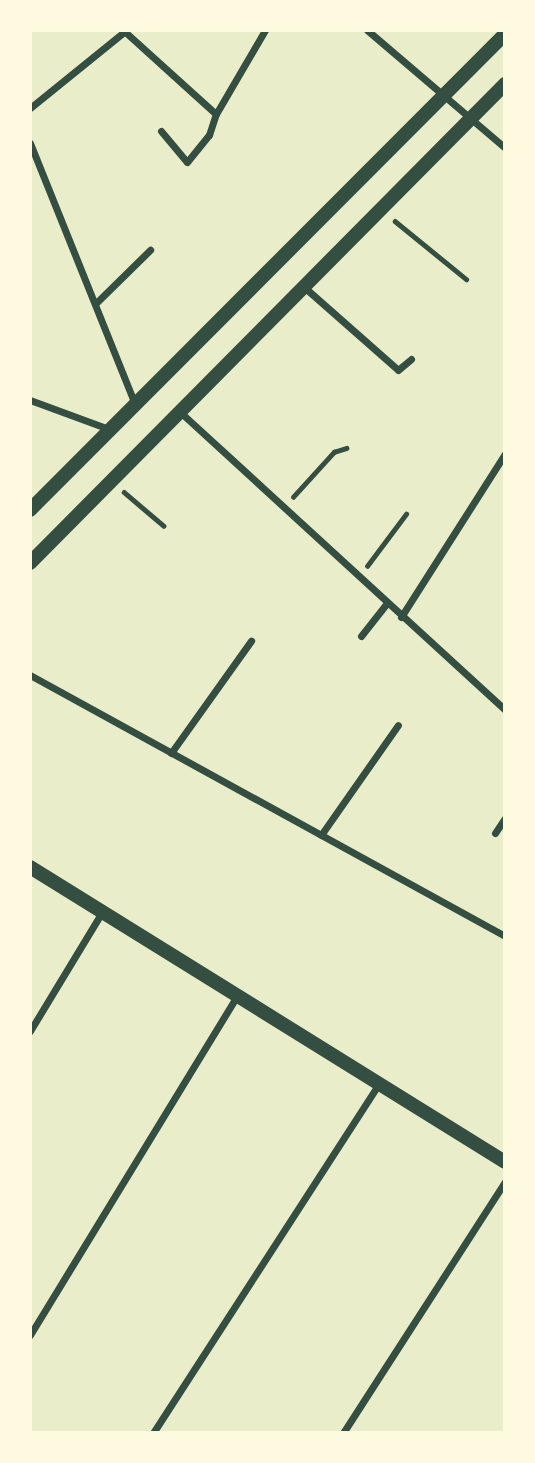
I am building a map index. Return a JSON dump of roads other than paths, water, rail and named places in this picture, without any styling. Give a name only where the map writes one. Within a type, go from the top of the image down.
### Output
[{"type":"main road","points":[[30,510],[505,34]]},
{"type":"main road","points":[[30,563],[505,84]]},
{"type":"main road","points":[[30,867],[505,1162]]},
{"type":"street","points":[[161,131],[187,162],[209,135],[216,114],[265,30]]},
{"type":"street","points":[[366,30],[505,148]]},
{"type":"street","points":[[30,108],[124,31],[216,114]]},
{"type":"street","points":[[30,143],[135,405]]},
{"type":"street","points":[[96,303],[149,250]]},
{"type":"street","points":[[303,287],[398,370],[411,359]]},
{"type":"street","points":[[30,400],[110,429]]},
{"type":"street","points":[[179,411],[505,710]]},
{"type":"street","points":[[401,617],[505,454]]},
{"type":"street","points":[[361,636],[387,603]]},
{"type":"street","points":[[172,753],[251,641]]},
{"type":"street","points":[[30,675],[505,936]]},
{"type":"street","points":[[321,835],[398,725]]},
{"type":"street","points":[[495,832],[505,818]]},
{"type":"street","points":[[30,1031],[102,912]]},
{"type":"street","points":[[30,1335],[237,996]]},
{"type":"street","points":[[153,1433],[380,1084]]},
{"type":"street","points":[[343,1433],[505,1182]]}]
